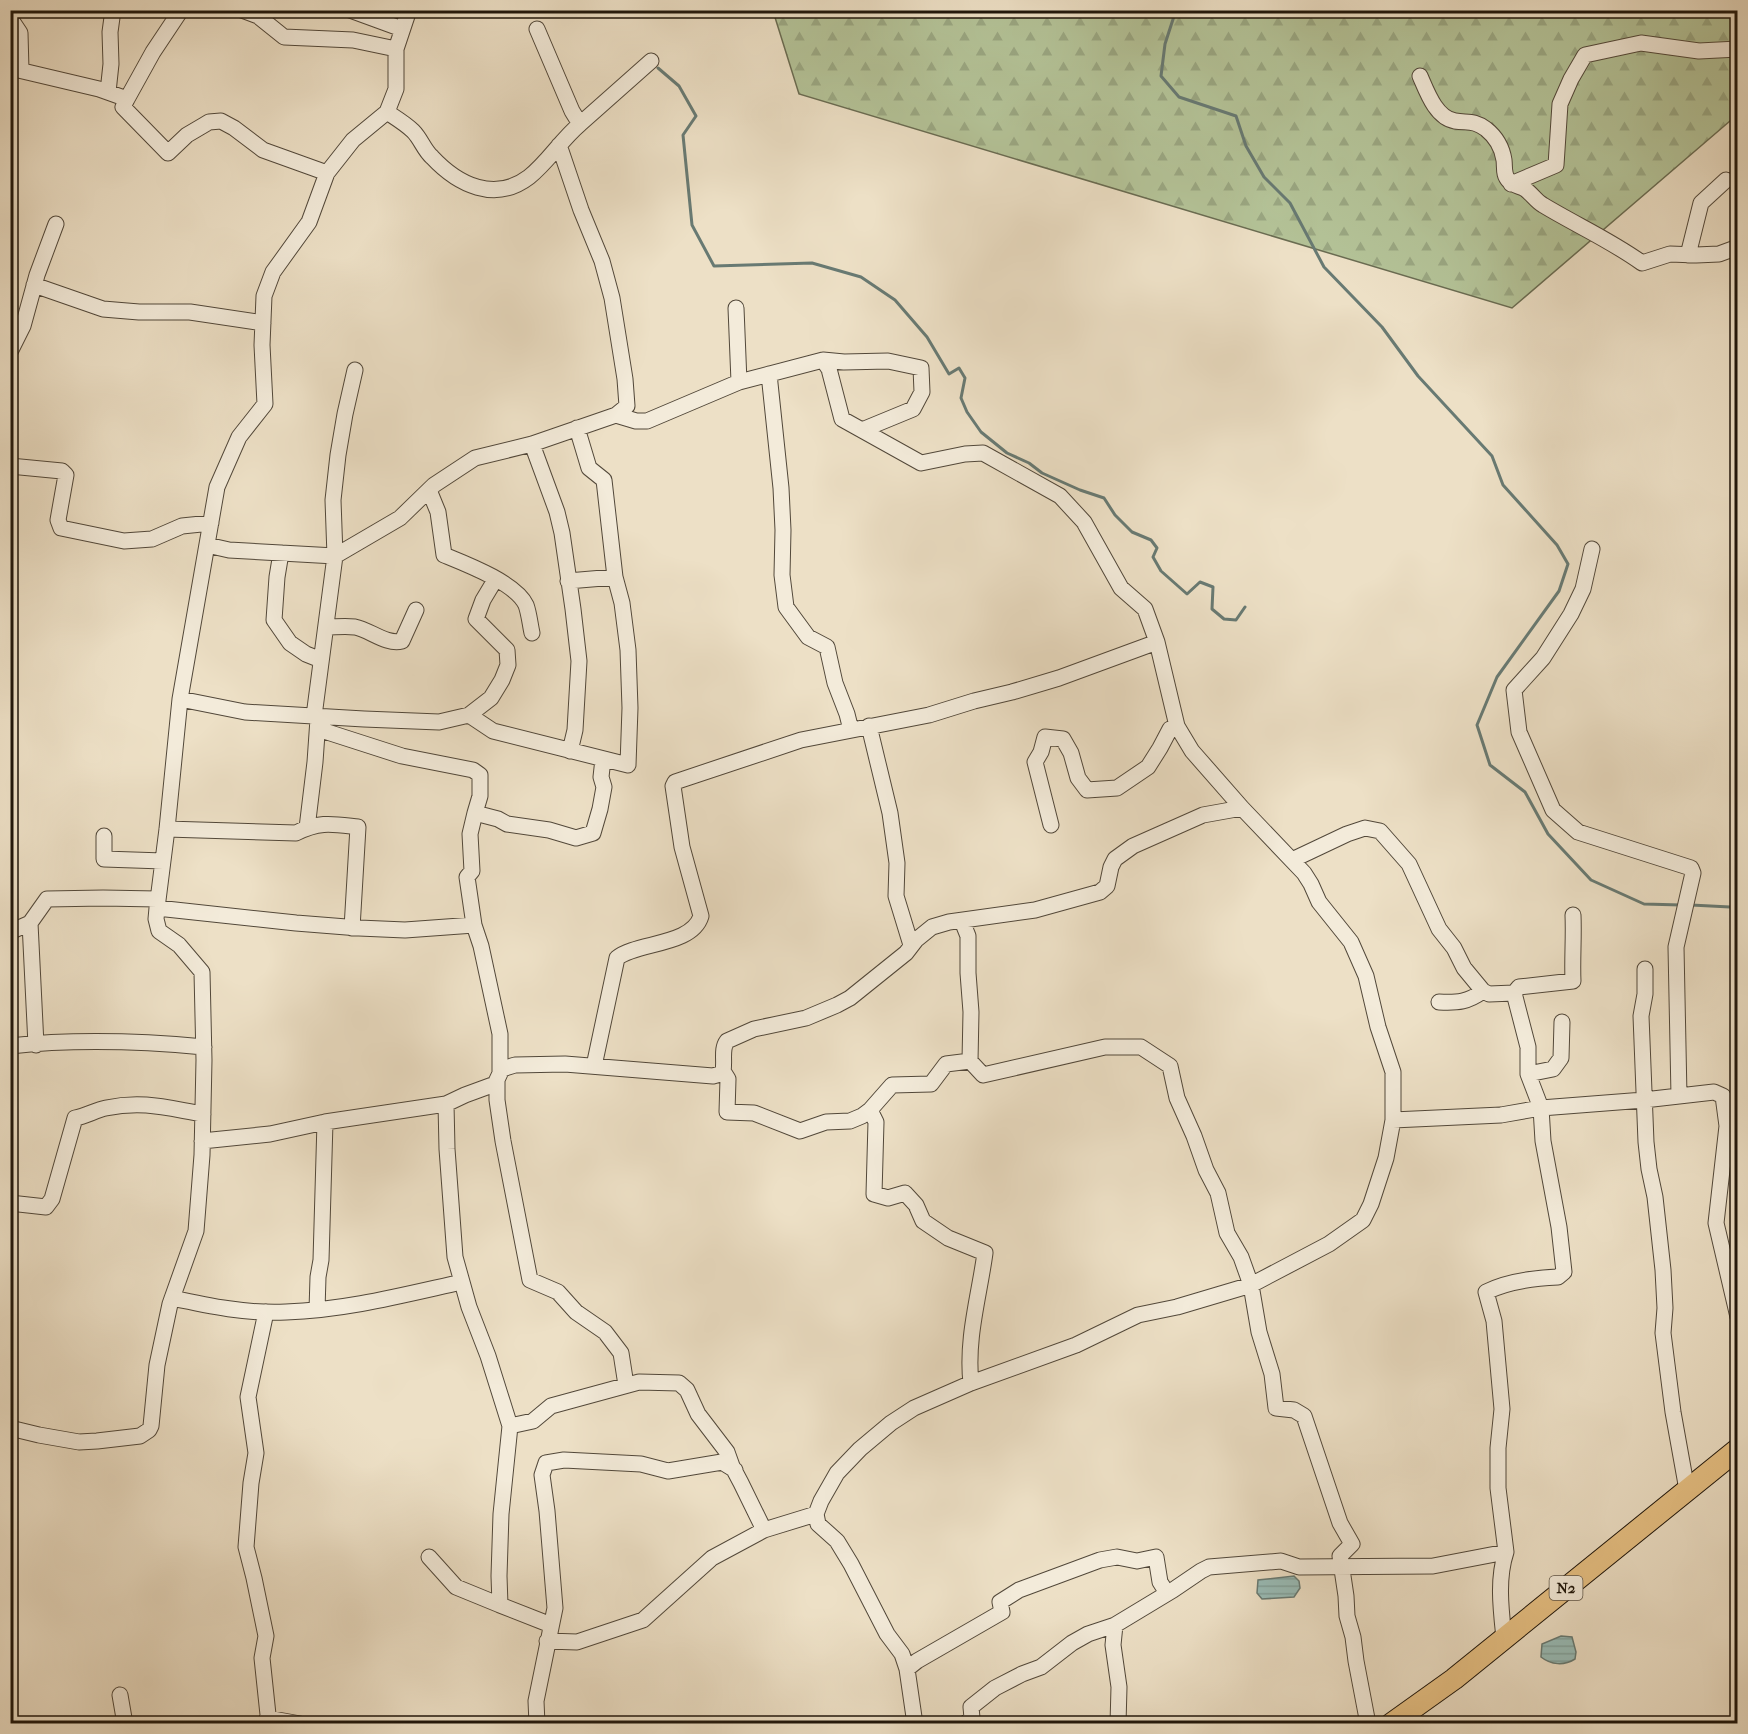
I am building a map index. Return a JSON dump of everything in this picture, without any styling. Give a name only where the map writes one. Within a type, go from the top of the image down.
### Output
[{"type":"highway","name":"N2","points":[[1391,1724],[1454,1679],[1737,1449]]},
{"type":"street","points":[[108,92],[113,10]]},
{"type":"street","points":[[181,10],[153,52],[123,107],[168,153],[187,135],[209,122],[220,121],[234,128],[263,150],[327,173]]},
{"type":"street","points":[[242,10],[258,16],[284,37],[353,40],[396,49]]},
{"type":"street","points":[[350,10],[402,29]]},
{"type":"street","points":[[10,1428],[79,1442],[145,1434],[151,1426],[157,1365],[172,1298],[196,1232],[203,1114],[202,972],[179,945],[159,931],[156,918],[180,699],[217,487],[239,437],[266,404],[262,345],[264,296],[273,272],[309,222],[327,173],[353,140],[387,112],[396,89],[396,49],[409,10]]},
{"type":"street","points":[[10,18],[20,33],[16,69],[108,92],[127,99]]},
{"type":"street","points":[[537,29],[572,111],[580,124]]},
{"type":"street","points":[[1511,184],[1556,165],[1560,104],[1571,79],[1586,55],[1641,43],[1699,51],[1737,49]]},
{"type":"street","points":[[387,112],[411,129],[419,137],[429,156],[450,174],[479,189],[501,190],[519,184],[531,175],[580,124],[651,61]]},
{"type":"street","points":[[1420,76],[1444,117],[1455,121],[1470,121],[1493,136],[1500,146],[1504,161],[1504,175],[1511,184],[1524,188],[1540,203],[1621,248],[1642,263],[1670,254],[1719,254],[1737,248]]},
{"type":"street","points":[[207,545],[229,550],[335,556],[400,518],[429,490],[475,458],[532,444],[616,415],[627,406],[612,298],[603,261],[581,210],[558,145]]},
{"type":"street","points":[[1688,255],[1701,203],[1726,180]]},
{"type":"street","points":[[10,352],[23,326],[34,285],[56,224]]},
{"type":"street","points":[[34,285],[103,309],[190,312],[263,323]]},
{"type":"street","points":[[736,308],[740,382]]},
{"type":"street","points":[[616,415],[636,422],[647,420],[740,382],[824,360],[888,361],[921,368],[922,392],[913,409],[862,430]]},
{"type":"street","points":[[824,360],[829,369],[842,419],[921,464],[965,454],[982,453],[1060,496],[1084,522],[1121,588],[1145,609],[1157,642],[1177,726],[1192,751],[1292,860],[1311,884],[1319,902],[1351,942],[1366,976],[1378,1027],[1393,1072],[1393,1120],[1386,1158],[1371,1204],[1363,1220],[1329,1244],[1251,1285],[1177,1307],[1138,1315],[1076,1345],[971,1383],[914,1408],[891,1423],[860,1449],[837,1473],[816,1514],[818,1524],[837,1541],[888,1634],[902,1654],[908,1669],[915,1724]]},
{"type":"street","points":[[307,828],[321,660],[335,556],[333,500],[345,414],[355,370]]},
{"type":"street","points":[[769,374],[781,488],[782,575],[786,608],[808,637],[827,647],[834,682],[851,730]]},
{"type":"street","points":[[469,715],[493,731],[628,765],[630,708],[628,650],[622,603],[615,577],[604,480],[589,468],[578,428]]},
{"type":"street","points":[[532,444],[557,512],[562,533],[579,661],[575,730],[570,751]]},
{"type":"street","points":[[10,466],[62,471],[66,475],[58,520],[61,528],[124,541],[152,539],[182,526],[211,523]]},
{"type":"street","points":[[429,490],[438,512],[444,555],[487,573],[513,589],[526,605],[532,633]]},
{"type":"street","points":[[1592,549],[1583,589],[1570,614],[1543,658],[1514,690],[1519,732],[1553,810],[1578,832],[1691,868],[1692,881],[1676,947],[1679,1096]]},
{"type":"street","points":[[281,553],[274,620],[290,643],[306,654],[321,660]]},
{"type":"street","points":[[568,581],[615,577]]},
{"type":"street","points":[[180,699],[245,712],[317,720],[439,722],[469,715],[491,698],[508,665],[507,650],[476,619],[483,600],[495,580]]},
{"type":"street","points":[[326,627],[357,627],[398,642],[402,641],[416,610]]},
{"type":"street","points":[[594,1066],[617,958],[669,941],[688,931],[699,922],[701,916],[682,847],[673,786],[675,782],[801,740],[929,715],[1012,692],[1059,678],[1157,642]]},
{"type":"street","points":[[317,720],[402,756],[473,770],[480,775],[480,796],[470,834],[472,871],[467,877],[474,925],[481,946],[500,1034],[497,1100],[530,1280],[558,1292],[576,1312],[605,1332],[621,1353],[626,1385]]},
{"type":"street","points":[[869,726],[890,813],[897,862],[896,896],[911,945]]},
{"type":"street","points":[[1051,825],[1035,762],[1041,752],[1045,737],[1063,739],[1071,753],[1078,778],[1087,790],[1104,790],[1117,788],[1148,767],[1170,729],[1177,726]]},
{"type":"street","points":[[475,813],[498,819],[507,824],[549,830],[576,838],[586,836],[593,833],[600,809],[604,787],[601,777],[603,759]]},
{"type":"street","points":[[970,1061],[946,1064],[931,1084],[892,1085],[870,1110],[850,1121],[826,1122],[800,1131],[754,1113],[727,1112],[728,1079],[723,1071],[727,1041],[754,1029],[806,1018],[850,998],[906,952],[932,927],[1035,910],[1100,892],[1107,886],[1115,859],[1133,846],[1203,815],[1242,808]]},
{"type":"street","points":[[167,830],[296,834],[307,828],[326,823],[358,827],[352,928]]},
{"type":"street","points":[[1292,860],[1365,828],[1380,831],[1409,864],[1439,929],[1454,948],[1464,968],[1483,991],[1489,994],[1514,993],[1519,987],[1573,981],[1573,915]]},
{"type":"street","points":[[104,836],[104,859],[163,861]]},
{"type":"street","points":[[10,932],[30,923],[47,899],[157,903],[296,923],[352,928],[405,930],[474,925]]},
{"type":"street","points":[[962,921],[968,936],[970,1061],[983,1075],[1105,1047],[1141,1047],[1170,1066],[1178,1098],[1206,1170],[1218,1193],[1227,1233],[1241,1257],[1251,1285],[1259,1332],[1272,1374],[1276,1408],[1294,1410],[1304,1416],[1340,1523],[1352,1544],[1340,1556],[1347,1616],[1353,1636],[1368,1724]]},
{"type":"street","points":[[30,923],[36,1044]]},
{"type":"street","points":[[1645,969],[1645,994],[1641,1016],[1649,1169],[1655,1197],[1663,1270],[1665,1308],[1663,1333],[1673,1412],[1687,1490]]},
{"type":"street","points":[[1439,1002],[1453,1003],[1471,1000],[1483,991]]},
{"type":"street","points":[[1504,1638],[1500,1600],[1503,1561],[1506,1552],[1498,1488],[1498,1448],[1502,1409],[1494,1321],[1486,1292],[1535,1278],[1558,1277],[1563,1272],[1540,1108],[1528,1074],[1528,1047],[1514,993]]},
{"type":"street","points":[[1528,1074],[1553,1069],[1562,1058],[1562,1022]]},
{"type":"street","points":[[10,1046],[92,1042],[165,1043],[204,1047]]},
{"type":"street","points":[[202,1141],[270,1134],[325,1122],[446,1104],[495,1084],[505,1066],[565,1064],[712,1076],[723,1071]]},
{"type":"street","points":[[1393,1120],[1502,1115],[1540,1108],[1714,1092],[1724,1096],[1727,1126],[1716,1223],[1737,1317]]},
{"type":"street","points":[[10,1203],[46,1207],[52,1199],[75,1118],[104,1108],[128,1104],[150,1104],[203,1114]]},
{"type":"street","points":[[446,1104],[455,1257],[469,1307],[488,1356],[510,1426],[501,1514],[500,1605]]},
{"type":"street","points":[[870,1110],[876,1122],[874,1194],[888,1198],[905,1193],[916,1205],[923,1221],[930,1227],[948,1238],[985,1253],[970,1344],[971,1383]]},
{"type":"street","points":[[317,1310],[323,1231],[325,1122]]},
{"type":"street","points":[[172,1298],[219,1308],[284,1312],[349,1306],[462,1282]]},
{"type":"street","points":[[266,1312],[248,1397],[256,1453],[246,1547],[266,1636],[262,1658],[268,1721],[300,1724]]},
{"type":"street","points":[[510,1426],[533,1420],[551,1406],[626,1385],[639,1382],[679,1383],[687,1390],[698,1414],[727,1452],[764,1530]]},
{"type":"street","points":[[537,1724],[536,1701],[555,1608],[542,1475],[546,1463],[564,1460],[641,1464],[668,1471],[722,1462],[735,1470]]},
{"type":"street","points":[[548,1641],[577,1642],[643,1620],[711,1558],[764,1530],[816,1514]]},
{"type":"street","points":[[965,1724],[972,1718],[971,1707],[995,1688],[1041,1667],[1072,1643],[1088,1634],[1115,1625],[1209,1567],[1281,1561],[1299,1567],[1433,1566],[1506,1552]]},
{"type":"street","points":[[429,1557],[456,1587],[550,1625]]},
{"type":"street","points":[[908,1669],[1002,1612],[1000,1602],[1019,1590],[1100,1560],[1117,1557],[1137,1561],[1156,1557],[1160,1582],[1167,1593]]},
{"type":"street","points":[[1115,1625],[1113,1645],[1119,1687],[1118,1724]]},
{"type":"street","points":[[120,1695],[125,1724]]},
{"type":"green space","points":[[773,11],[1737,11],[1737,115],[1512,308],[799,94]]},
{"type":"water","points":[[1294,1576],[1299,1581],[1300,1588],[1294,1597],[1262,1599],[1257,1593],[1258,1580]]},
{"type":"water","points":[[1561,1636],[1572,1637],[1576,1652],[1575,1659],[1558,1664],[1541,1657],[1542,1644]]},
{"type":"waterway","points":[[1176,10],[1165,44],[1161,76],[1179,97],[1236,116],[1246,146],[1264,177],[1290,203],[1324,267],[1382,327],[1418,376],[1492,456],[1503,485],[1557,545],[1568,564],[1559,591],[1497,677],[1477,725],[1490,765],[1525,792],[1548,834],[1591,880],[1644,904],[1681,905]]},
{"type":"waterway","points":[[658,68],[679,86],[696,116],[683,135],[692,225],[714,266],[812,263],[861,277],[895,300],[927,337],[949,374],[959,368],[965,378],[961,398],[967,412],[981,432],[1007,453],[1029,463],[1042,473],[1104,498],[1115,515],[1132,532],[1151,540],[1157,548],[1153,557],[1161,571],[1187,594],[1200,582],[1213,587],[1212,609],[1224,619],[1236,620],[1245,607]]},
{"type":"waterway","points":[[1691,905],[1730,907]]}]
